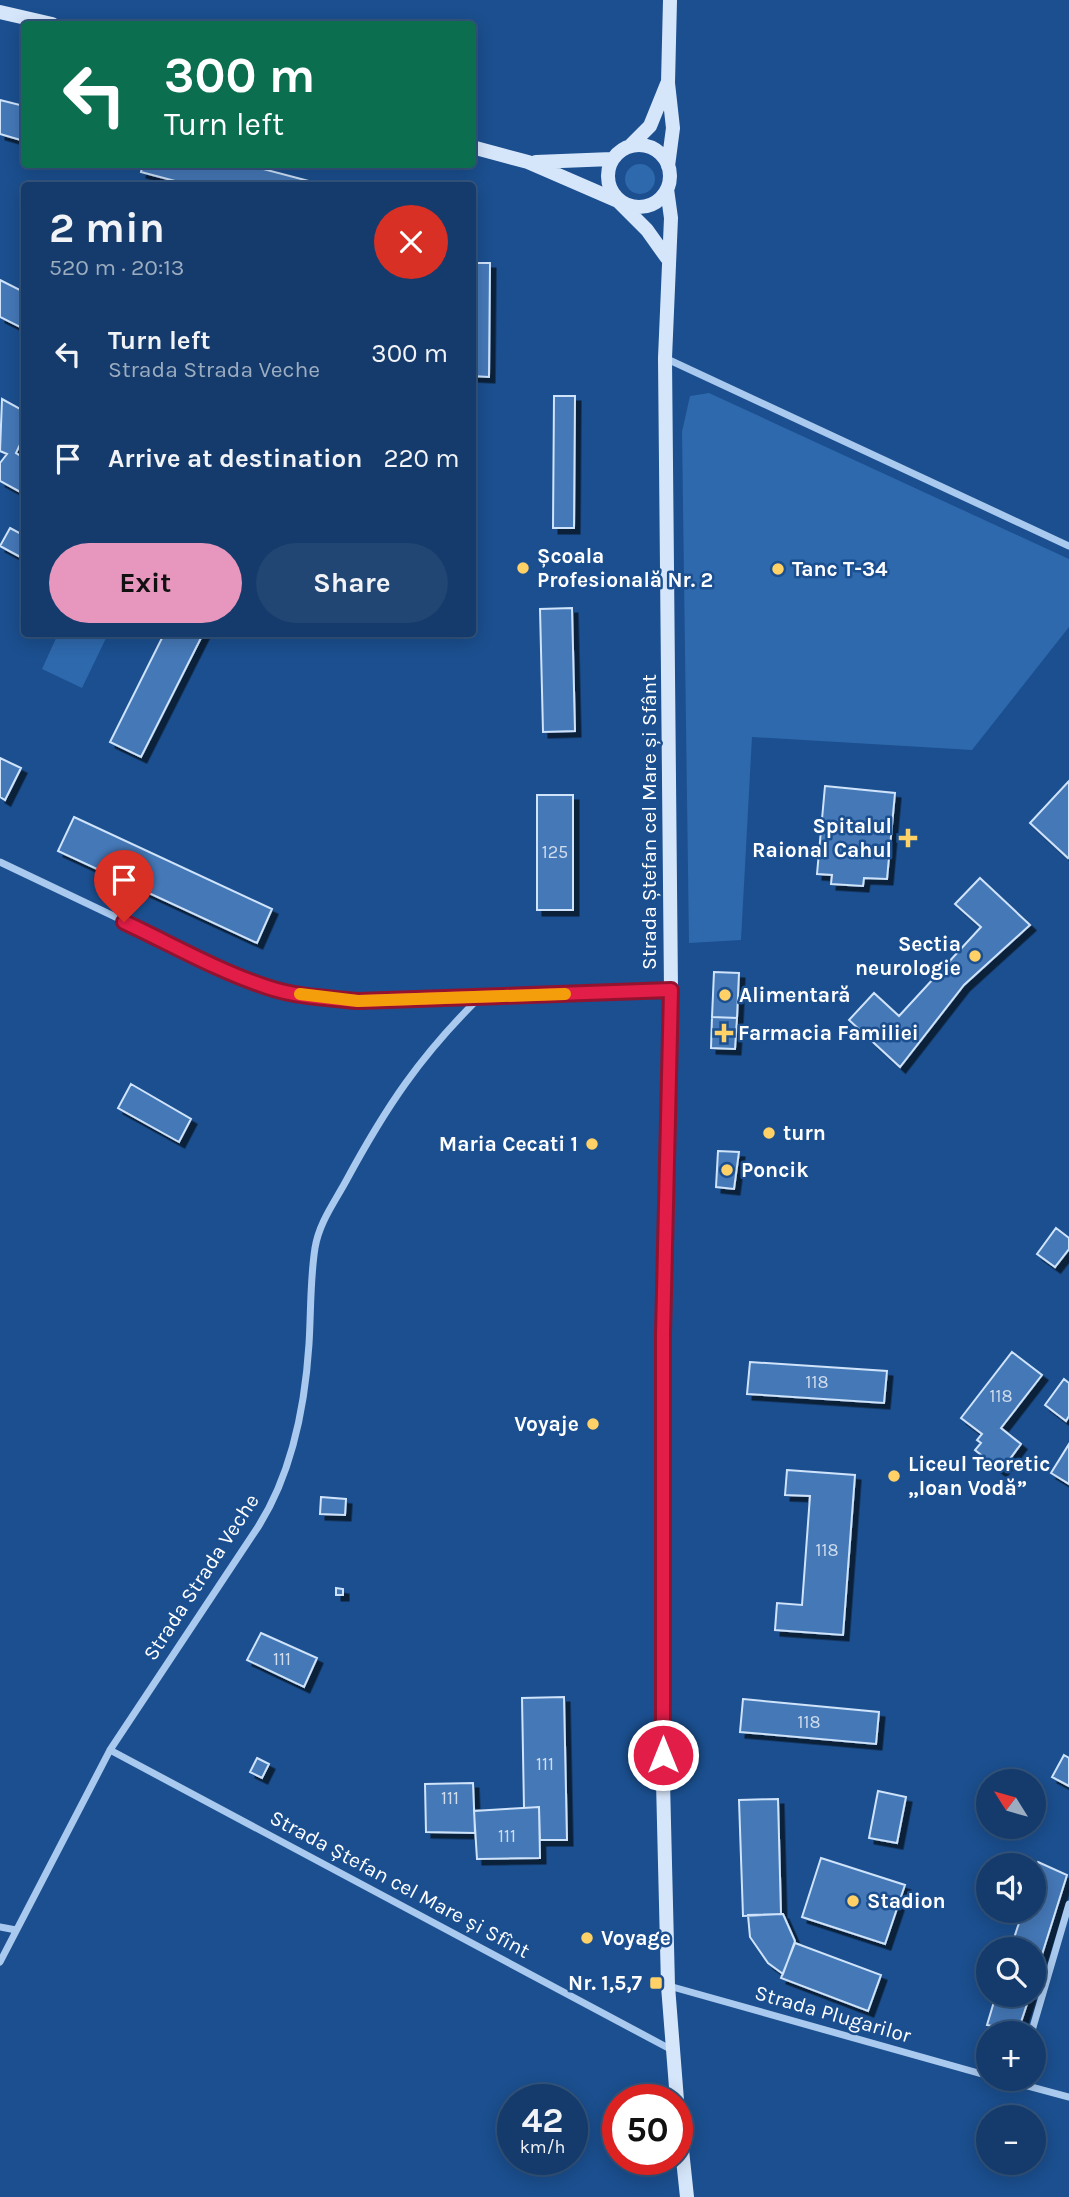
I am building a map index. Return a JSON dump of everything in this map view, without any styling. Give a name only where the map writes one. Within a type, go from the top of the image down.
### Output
[{"type":"main road","points":[[476,148],[528,162],[629,206],[652,205],[667,189],[673,128],[668,83],[670,0]]},
{"type":"main road","points":[[0,12],[39,21]]},
{"type":"main road","points":[[528,162],[612,159],[650,126],[668,83]]},
{"type":"main road","points":[[631,145],[654,149],[668,166]]},
{"type":"main road","points":[[612,159],[607,181],[618,201],[647,230],[667,258]]},
{"type":"main road","name":"Strada Ștefan cel Mare și Sfânt","points":[[667,189],[671,218],[667,258],[665,358],[671,990],[663,1334],[663,1782],[668,1986],[676,2084]]},
{"type":"main road","name":"Strada Ștefan cel Mare și Sfânt","points":[[685,2175],[687,2197]]},
{"type":"street","points":[[665,358],[1069,546]]},
{"type":"street","points":[[0,862],[270,988],[358,1001],[671,990]]},
{"type":"street","name":"Strada Strada Veche","points":[[0,1962],[110,1750],[257,1527],[277,1492],[286,1468],[304,1385],[315,1248],[321,1224],[385,1109],[440,1036],[480,997]]},
{"type":"street","name":"Strada Ștefan cel Mare și Sfînt","points":[[110,1750],[673,2050]]},
{"type":"street","points":[[1035,2021],[1069,1904]]},
{"type":"street","points":[[0,1927],[16,1930]]},
{"type":"street","name":"Strada Plugarilor","points":[[668,1986],[976,2072]]},
{"type":"street","points":[[1046,2090],[1069,2097]]},
{"type":"shaded area","points":[[640,164],[651,168],[655,179],[651,190],[640,194],[629,190],[625,179],[629,168]]},
{"type":"shaded area","points":[[709,393],[1069,559],[1069,627],[972,750],[752,737],[741,940],[689,943],[682,432],[690,396]]},
{"type":"shaded area","points":[[57,637],[107,637],[82,688],[42,669]]},
{"type":"building","points":[[0,100],[21,105],[21,140],[0,134]]},
{"type":"building","points":[[142,168],[259,168],[313,182],[179,182],[141,172]]},
{"type":"building","points":[[476,263],[490,263],[489,377],[476,376]]},
{"type":"building","points":[[0,280],[21,290],[21,328],[0,317]]},
{"type":"building","points":[[554,396],[575,396],[574,528],[553,528]]},
{"type":"building","points":[[2,399],[21,409],[21,442],[16,453],[21,456],[21,492],[0,481],[0,463],[7,454],[0,451]]},
{"type":"building","points":[[10,528],[21,534],[21,557],[0,546]]},
{"type":"building","points":[[572,608],[575,731],[543,732],[540,609]]},
{"type":"building","points":[[162,637],[201,637],[141,757],[110,742]]},
{"type":"building","points":[[0,758],[21,768],[5,800],[0,797]]},
{"type":"building","points":[[1069,781],[1069,857],[1068,858],[1030,823]]},
{"type":"building","points":[[825,786],[895,793],[887,879],[864,878],[863,886],[831,884],[832,875],[817,874]]},
{"type":"building","points":[[537,795],[573,795],[573,910],[537,910]]},
{"type":"building","points":[[74,817],[272,909],[257,943],[58,851]]},
{"type":"building","name":"Sectia neurologie","points":[[980,878],[1030,925],[964,985],[900,1067],[849,1020],[874,993],[899,1016],[981,927],[955,904]]},
{"type":"building","name":"Alimentară","points":[[714,972],[739,973],[737,1018],[712,1017]]},
{"type":"building","name":"Farmacia Familiei","points":[[712,1017],[737,1018],[735,1049],[711,1048]]},
{"type":"building","points":[[131,1084],[191,1119],[179,1142],[118,1108]]},
{"type":"building","name":"Poncik","points":[[718,1151],[739,1152],[734,1189],[716,1187]]},
{"type":"building","points":[[1056,1228],[1069,1238],[1069,1249],[1055,1267],[1037,1254]]},
{"type":"building","points":[[1012,1352],[1042,1375],[1001,1428],[1021,1444],[1001,1471],[975,1450],[981,1443],[977,1440],[982,1434],[961,1418]]},
{"type":"building","points":[[750,1362],[887,1371],[884,1403],[747,1394]]},
{"type":"building","points":[[1064,1379],[1069,1383],[1069,1416],[1066,1421],[1045,1405]]},
{"type":"building","points":[[1069,1444],[1069,1484],[1051,1473]]},
{"type":"building","points":[[787,1470],[855,1475],[843,1635],[775,1630],[777,1603],[802,1605],[810,1496],[785,1495]]},
{"type":"building","points":[[321,1497],[346,1499],[345,1515],[320,1514]]},
{"type":"building","points":[[336,1588],[343,1589],[343,1595],[336,1595]]},
{"type":"building","points":[[261,1633],[317,1658],[304,1687],[247,1660]]},
{"type":"building","points":[[564,1697],[567,1840],[540,1840],[539,1807],[524,1808],[522,1698]]},
{"type":"building","points":[[743,1699],[879,1712],[876,1744],[740,1732]]},
{"type":"building","points":[[1064,1755],[1069,1758],[1069,1786],[1052,1777]]},
{"type":"building","points":[[257,1758],[269,1764],[262,1778],[250,1772]]},
{"type":"building","points":[[473,1783],[475,1833],[426,1832],[425,1784]]},
{"type":"building","points":[[878,1791],[906,1797],[897,1843],[869,1838]]},
{"type":"building","points":[[778,1799],[781,1914],[743,1916],[739,1800]]},
{"type":"building","points":[[539,1807],[540,1858],[477,1859],[474,1811]]},
{"type":"building","name":"Stadion","points":[[821,1858],[905,1885],[885,1944],[802,1917]]},
{"type":"building","points":[[1046,1866],[1067,1875],[1046,1942],[1046,1937],[1014,1937],[1019,1923],[1046,1923]]},
{"type":"building","points":[[783,1914],[795,1941],[783,1974],[768,1963],[750,1937],[748,1915]]},
{"type":"building","points":[[795,1943],[881,1975],[868,2011],[781,1978]]},
{"type":"building","points":[[992,2007],[1026,2007],[1021,2021],[988,2021]]},
{"type":"slow traffic","points":[[300,994],[358,1001],[565,994]]},
{"type":"place","name":"Școala Profesională Nr. 2","points":[[523,568]]},
{"type":"place","name":"Tanc T-34","points":[[778,569]]},
{"type":"place","name":"Spitalul Raional Cahul","points":[[908,838]]},
{"type":"place","name":"Sectia neurologie","points":[[975,956]]},
{"type":"place","name":"Alimentară","points":[[725,995]]},
{"type":"place","name":"Farmacia Familiei","points":[[724,1033]]},
{"type":"place","name":"turn","points":[[769,1133]]},
{"type":"place","name":"Maria Cecati 1","points":[[592,1144]]},
{"type":"place","name":"Poncik","points":[[727,1170]]},
{"type":"place","name":"Voyaje","points":[[593,1424]]},
{"type":"place","name":"Liceul Teoretic „Ioan Vodă”","points":[[894,1476]]},
{"type":"place","name":"Stadion","points":[[853,1901]]},
{"type":"place","name":"Voyage","points":[[587,1938]]},
{"type":"place","name":"Nr. 1,5,7","points":[[656,1983]]},
{"type":"route","points":[[124,922],[248,980],[270,988],[315,997],[358,1001],[671,990],[663,1334],[663,1755]]}]
